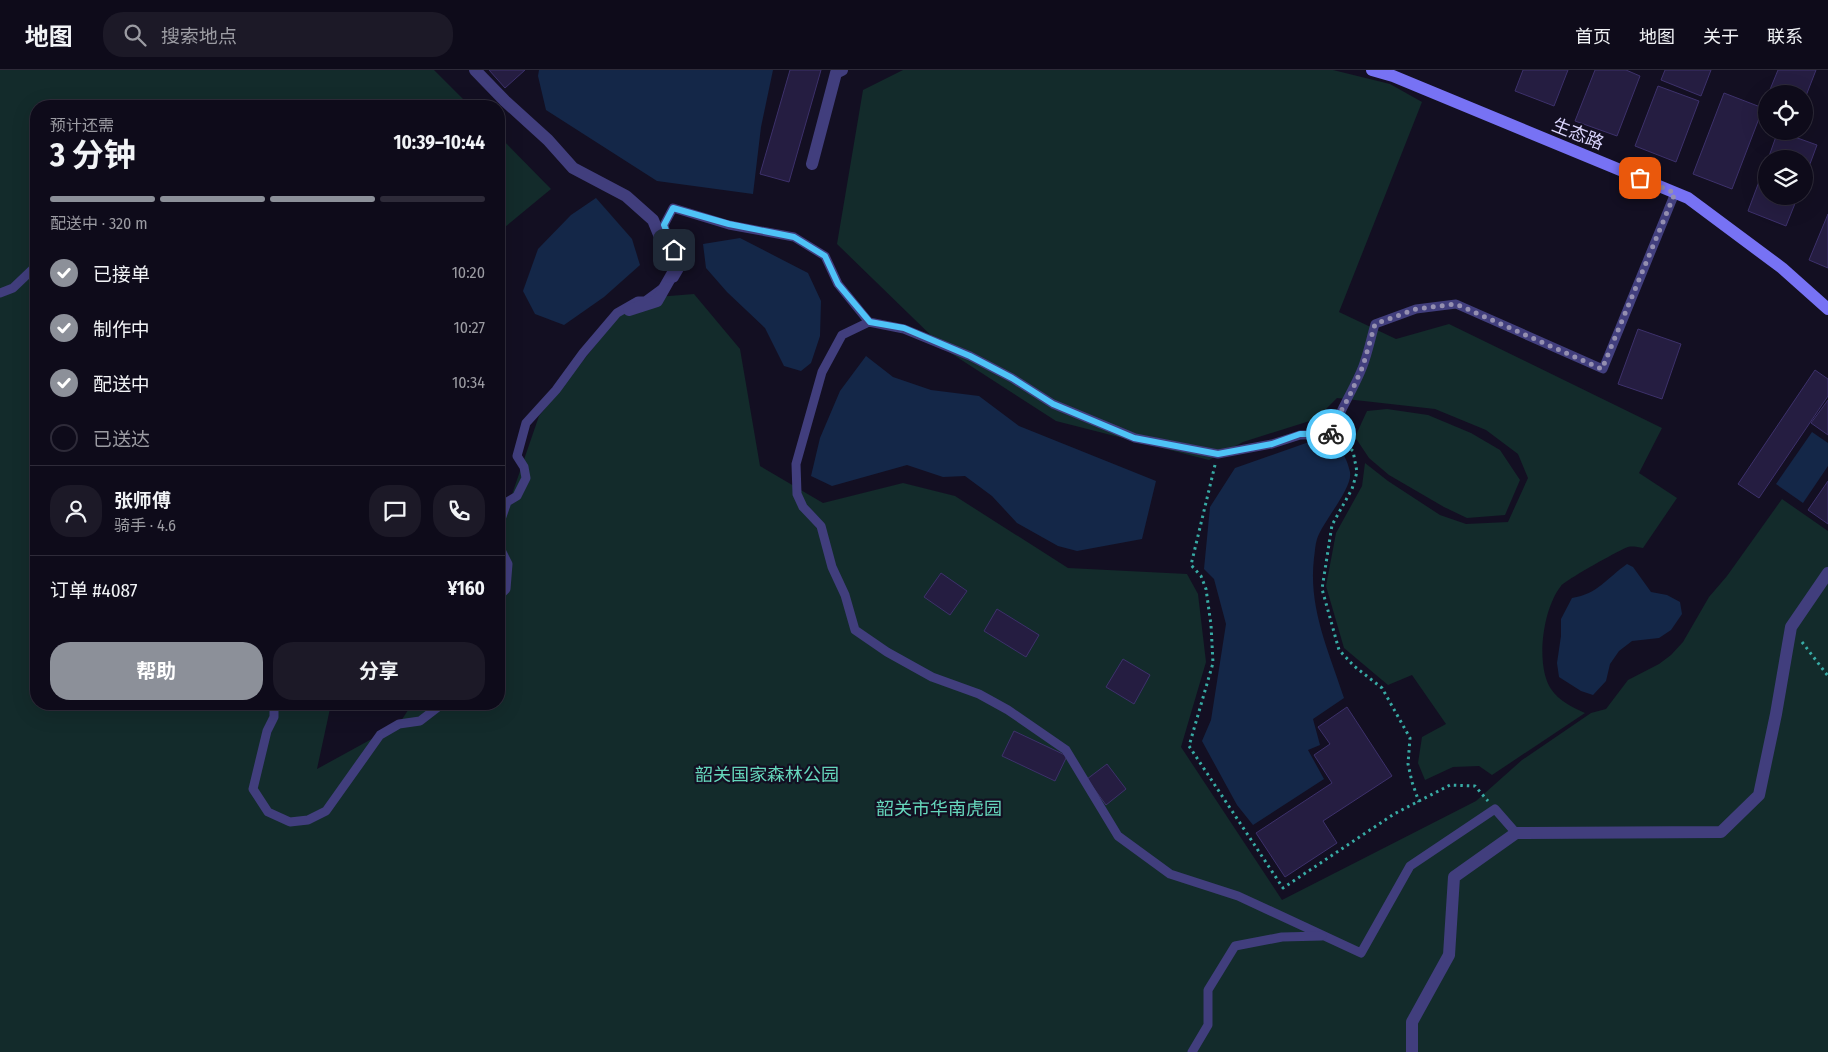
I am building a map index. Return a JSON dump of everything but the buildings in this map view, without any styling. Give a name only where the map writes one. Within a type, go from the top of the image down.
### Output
[{"type":"street","points":[[475,70],[504,100]]},
{"type":"street","points":[[812,164],[836,72],[842,70]]},
{"type":"street","name":"生态路","points":[[1372,70],[1393,76],[1688,198],[1782,268],[1828,309]]},
{"type":"street","points":[[505,101],[548,140],[573,168],[626,196],[653,220],[674,271],[657,301],[628,310]]},
{"type":"street","points":[[1412,1052],[1412,1022],[1449,955],[1454,877],[1516,833],[1721,832],[1759,794],[1776,714],[1791,627],[1828,573]]},
{"type":"lane","points":[[1516,833],[1495,809],[1410,866],[1361,953],[1238,896],[1170,874],[1118,836],[1066,750],[1008,710],[979,694],[932,678],[887,652],[855,630],[846,595],[832,567],[821,526],[803,507],[797,494],[796,464],[822,372],[826,364],[842,335],[870,322],[904,328],[970,356],[1012,378],[1053,404],[1134,438],[1218,454],[1272,444],[1300,434],[1332,434],[1337,418],[1363,366],[1375,324],[1416,309],[1456,304],[1602,369],[1675,193]]},
{"type":"lane","points":[[505,508],[507,502],[516,496],[526,478],[524,467],[517,456],[526,423],[556,390],[583,353],[617,313],[638,301],[645,301],[666,286],[671,282],[681,266],[666,234],[664,225],[673,208],[729,224],[794,237],[825,256],[838,284],[870,322]]},
{"type":"lane","points":[[0,293],[13,288],[30,272]]},
{"type":"lane","points":[[505,558],[508,564],[505,590]]},
{"type":"lane","points":[[274,710],[274,717],[267,731],[253,789],[268,812],[290,822],[308,820],[326,811],[380,734],[398,724],[420,721],[434,710]]},
{"type":"lane","points":[[1192,1052],[1208,1025],[1208,990],[1235,946],[1282,937],[1325,936]]},
{"type":"path","points":[[1332,434],[1353,451],[1357,472],[1352,489],[1332,525],[1322,589],[1339,650],[1354,666],[1382,688],[1410,738],[1408,764],[1419,802]]},
{"type":"path","points":[[1218,454],[1191,565],[1201,576],[1206,589],[1211,625],[1213,663],[1189,746],[1283,888],[1394,814],[1450,785],[1475,786],[1495,809]]},
{"type":"path","points":[[1791,627],[1828,676]]},
{"type":"green space","name":"韶关国家森林公园","points":[[0,70],[434,70],[464,100],[30,100],[30,710],[330,710],[317,769],[399,724],[408,710],[505,710],[505,515],[539,416],[632,299],[694,294],[740,349],[760,466],[823,503],[903,483],[955,496],[1068,568],[1187,574],[1198,594],[1206,662],[1181,747],[1282,900],[1476,801],[1522,760],[1591,713],[1606,709],[1628,680],[1659,664],[1683,642],[1709,597],[1727,576],[1782,499],[1828,531],[1828,1052],[0,1052]]},
{"type":"green space","points":[[903,70],[1333,70],[1390,84],[1422,102],[1339,312],[1396,339],[1449,324],[1662,428],[1639,473],[1677,498],[1643,548],[1628,547],[1623,549],[1564,583],[1555,596],[1546,622],[1542,652],[1546,679],[1558,697],[1585,713],[1492,775],[1479,766],[1453,767],[1425,780],[1418,763],[1422,737],[1446,724],[1412,675],[1388,685],[1344,648],[1326,586],[1336,533],[1362,486],[1365,463],[1388,481],[1440,515],[1466,524],[1508,522],[1528,478],[1518,454],[1486,430],[1435,409],[1337,398],[1316,419],[1243,442],[1209,460],[1056,421],[946,350],[837,244],[863,90]]},
{"type":"green space","points":[[505,142],[551,189],[505,227]]},
{"type":"green space","points":[[1387,409],[1428,415],[1471,433],[1500,450],[1520,480],[1505,515],[1467,518],[1389,475],[1369,458],[1355,437],[1367,411]]},
{"type":"water","points":[[539,70],[773,70],[761,127],[753,194],[657,181],[546,110],[538,76]]},
{"type":"water","points":[[596,198],[632,239],[640,265],[604,297],[564,325],[535,314],[523,291],[538,249],[571,215]]},
{"type":"water","points":[[740,238],[808,273],[821,301],[820,336],[811,363],[801,371],[784,366],[765,328],[727,292],[706,268],[703,244]]},
{"type":"water","points":[[866,356],[893,377],[931,390],[979,396],[1019,426],[1156,481],[1142,539],[1077,551],[1058,546],[1017,523],[992,496],[965,476],[943,477],[907,465],[832,486],[811,476],[820,438],[840,391]]},
{"type":"water","points":[[1812,432],[1828,443],[1828,466],[1803,503],[1776,484]]},
{"type":"water","points":[[1309,442],[1325,444],[1341,451],[1348,463],[1350,472],[1347,487],[1317,539],[1313,576],[1314,594],[1321,630],[1344,698],[1313,719],[1320,745],[1308,750],[1324,779],[1253,825],[1237,805],[1202,741],[1211,720],[1226,624],[1214,579],[1204,569],[1210,507],[1235,468]]},
{"type":"water","points":[[1627,564],[1633,567],[1651,592],[1667,595],[1680,602],[1682,614],[1671,630],[1659,638],[1632,641],[1619,651],[1610,664],[1606,681],[1593,695],[1581,691],[1559,677],[1557,663],[1561,636],[1561,619],[1572,598],[1596,589]]},
{"type":"way so far","points":[[1331,434],[1363,366],[1375,324],[1416,309],[1456,304],[1602,369],[1675,193],[1640,178]]},
{"type":"route","points":[[674,250],[664,225],[673,208],[729,224],[794,237],[825,256],[838,284],[870,322],[904,328],[970,356],[1012,378],[1053,404],[1134,438],[1218,454],[1272,444],[1300,434],[1331,434]]},
{"type":"park label","name":"韶关市华南虎园","points":[[939,809]]}]
